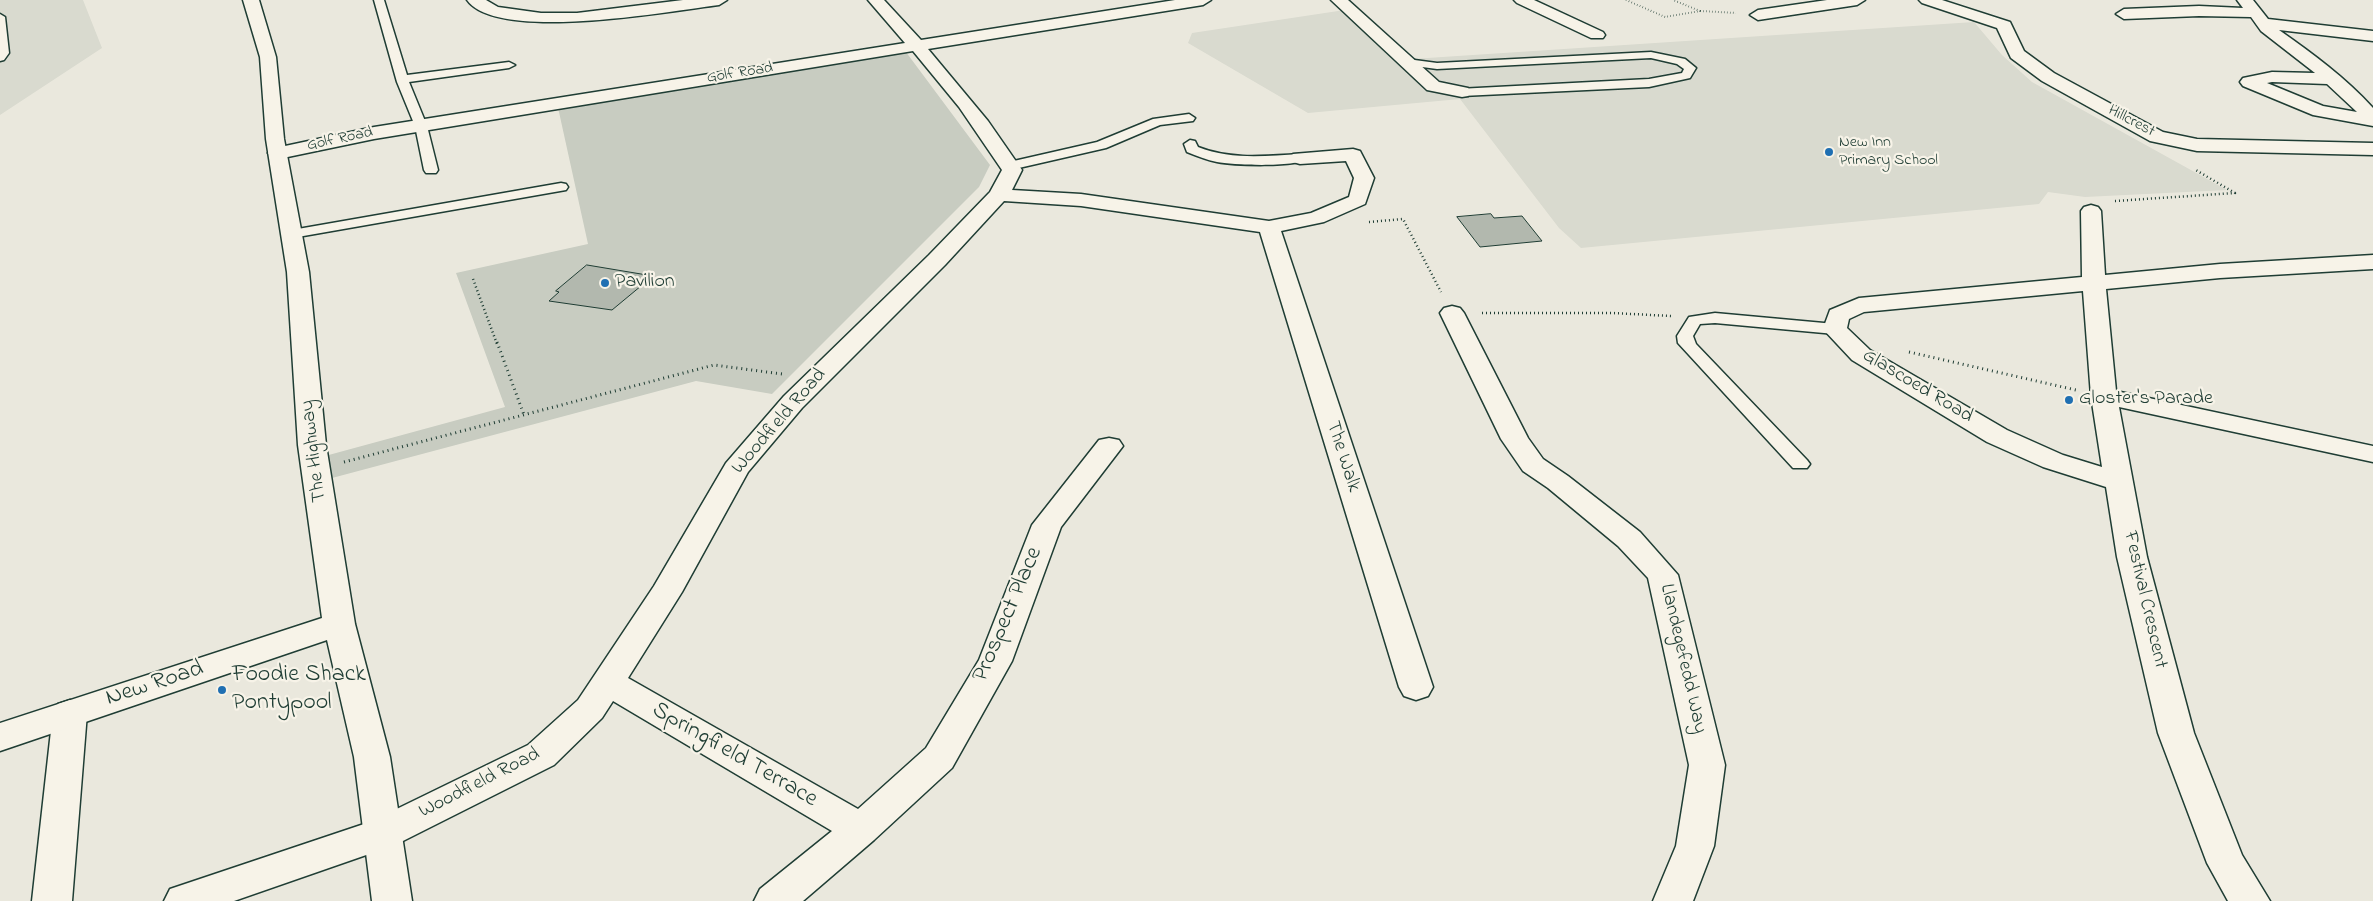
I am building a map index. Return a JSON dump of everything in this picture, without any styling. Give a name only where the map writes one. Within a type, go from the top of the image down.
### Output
[{"type":"street","name":"The Highway","points":[[251,0],[268,57],[278,153],[298,272],[316,470],[339,624],[372,757],[392,901]]},
{"type":"street","points":[[475,0],[494,11],[541,18],[577,18],[719,0]]},
{"type":"street","points":[[876,0],[918,46],[1000,149],[1010,166]]},
{"type":"street","name":"Golf Road","points":[[278,153],[421,126],[1203,0]]},
{"type":"street","points":[[1339,0],[1433,86],[1462,92]]},
{"type":"street","points":[[1522,0],[1597,34]]},
{"type":"street","points":[[1758,14],[1857,0]]},
{"type":"street","name":"Hillcrest","points":[[1927,0],[2004,25],[2017,54],[2048,78],[2157,137],[2197,145],[2373,150]]},
{"type":"street","points":[[515,14],[541,4]]},
{"type":"street","points":[[2124,14],[2199,10],[2255,12],[2373,36]]},
{"type":"street","points":[[2255,12],[2350,95],[2373,119]]},
{"type":"street","points":[[2332,79],[2272,78],[2249,82],[2320,112],[2373,119]]},
{"type":"street","points":[[2350,95],[2373,96]]},
{"type":"street","points":[[999,195],[1081,200],[1269,227],[1318,218],[1358,200],[1364,178],[1353,155],[1300,158]]},
{"type":"street","name":"Woodfield Road","points":[[184,901],[382,834],[541,755],[590,709],[666,592],[736,469],[793,402],[937,260],[999,195],[1012,170],[1010,166]]},
{"type":"street","name":"Festival Crescent","points":[[2091,211],[2094,284],[2104,396],[2132,557],[2176,734],[2226,863],[2250,901]]},
{"type":"street","name":"The Walk","points":[[1269,227],[1416,687]]},
{"type":"street","points":[[1835,329],[1838,315],[1859,305],[2220,271],[2373,262]]},
{"type":"street","name":"Llandegefedd Way","points":[[1452,313],[1506,423],[1533,465],[1558,482],[1629,539],[1663,575],[1707,766],[1695,846],[1673,901]]},
{"type":"street","name":"Glascoed Road","points":[[1835,329],[1861,355],[1997,436],[2054,461],[2119,482]]},
{"type":"street","points":[[2104,396],[2373,454]]},
{"type":"street","name":"Prospect Place","points":[[774,901],[861,829],[938,758],[995,661],[1047,524],[1109,446]]},
{"type":"street","name":"New Road","points":[[0,737],[339,624]]},
{"type":"street","name":"Springfield Terrace","points":[[608,682],[861,829]]},
{"type":"street","points":[[52,901],[70,713]]},
{"type":"lane","points":[[379,0],[402,80],[421,126],[430,170]]},
{"type":"lane","points":[[0,18],[4,53],[0,58]]},
{"type":"lane","points":[[1407,62],[1437,66],[1651,55],[1669,57],[1681,61],[1690,68],[1686,76],[1649,83],[1462,92]]},
{"type":"lane","points":[[402,80],[509,65]]},
{"type":"lane","points":[[1010,166],[1101,145],[1157,122],[1189,118]]},
{"type":"lane","points":[[1190,144],[1192,149],[1200,153],[1230,161],[1300,158]]},
{"type":"lane","points":[[292,234],[561,187]]},
{"type":"lane","points":[[1800,464],[1686,343],[1685,336],[1690,325],[1695,320],[1715,318],[1835,329]]},
{"type":"path","points":[[1626,0],[1665,17],[1700,11],[1758,14]]},
{"type":"path","points":[[1673,0],[1700,11]]},
{"type":"path","points":[[2091,211],[2089,203],[2235,193],[2156,146],[2157,137]]},
{"type":"path","points":[[1365,222],[1403,219],[1452,313],[1612,313],[1704,319]]},
{"type":"path","points":[[473,278],[524,415]]},
{"type":"path","points":[[1900,350],[2104,396]]},
{"type":"path","points":[[316,470],[714,365],[790,376]]},
{"type":"shaded area","points":[[0,0],[83,0],[102,48],[0,115]]},
{"type":"shaded area","name":"New Inn Primary School","points":[[1358,8],[1412,59],[1974,22],[2002,55],[2032,82],[2227,190],[2085,197],[2048,192],[2039,204],[1581,248],[1559,228],[1460,99],[1308,113],[1188,43],[1192,33]]},
{"type":"shaded area","points":[[903,48],[990,165],[979,187],[772,394],[696,381],[317,482],[314,459],[505,407],[456,273],[588,244],[557,103]]},
{"type":"building","points":[[1491,214],[1494,218],[1522,216],[1542,241],[1480,247],[1457,217]]},
{"type":"building","name":"Pavilion","points":[[587,265],[653,276],[612,310],[549,301],[559,292],[556,291]]},
{"type":"place","name":"New Inn Primary School","points":[[1829,152]]},
{"type":"place","name":"Pavilion","points":[[605,283]]},
{"type":"place","name":"Gloster's Parade","points":[[2069,400]]},
{"type":"place","name":"Foodie Shack Pontypool","points":[[222,690]]}]
